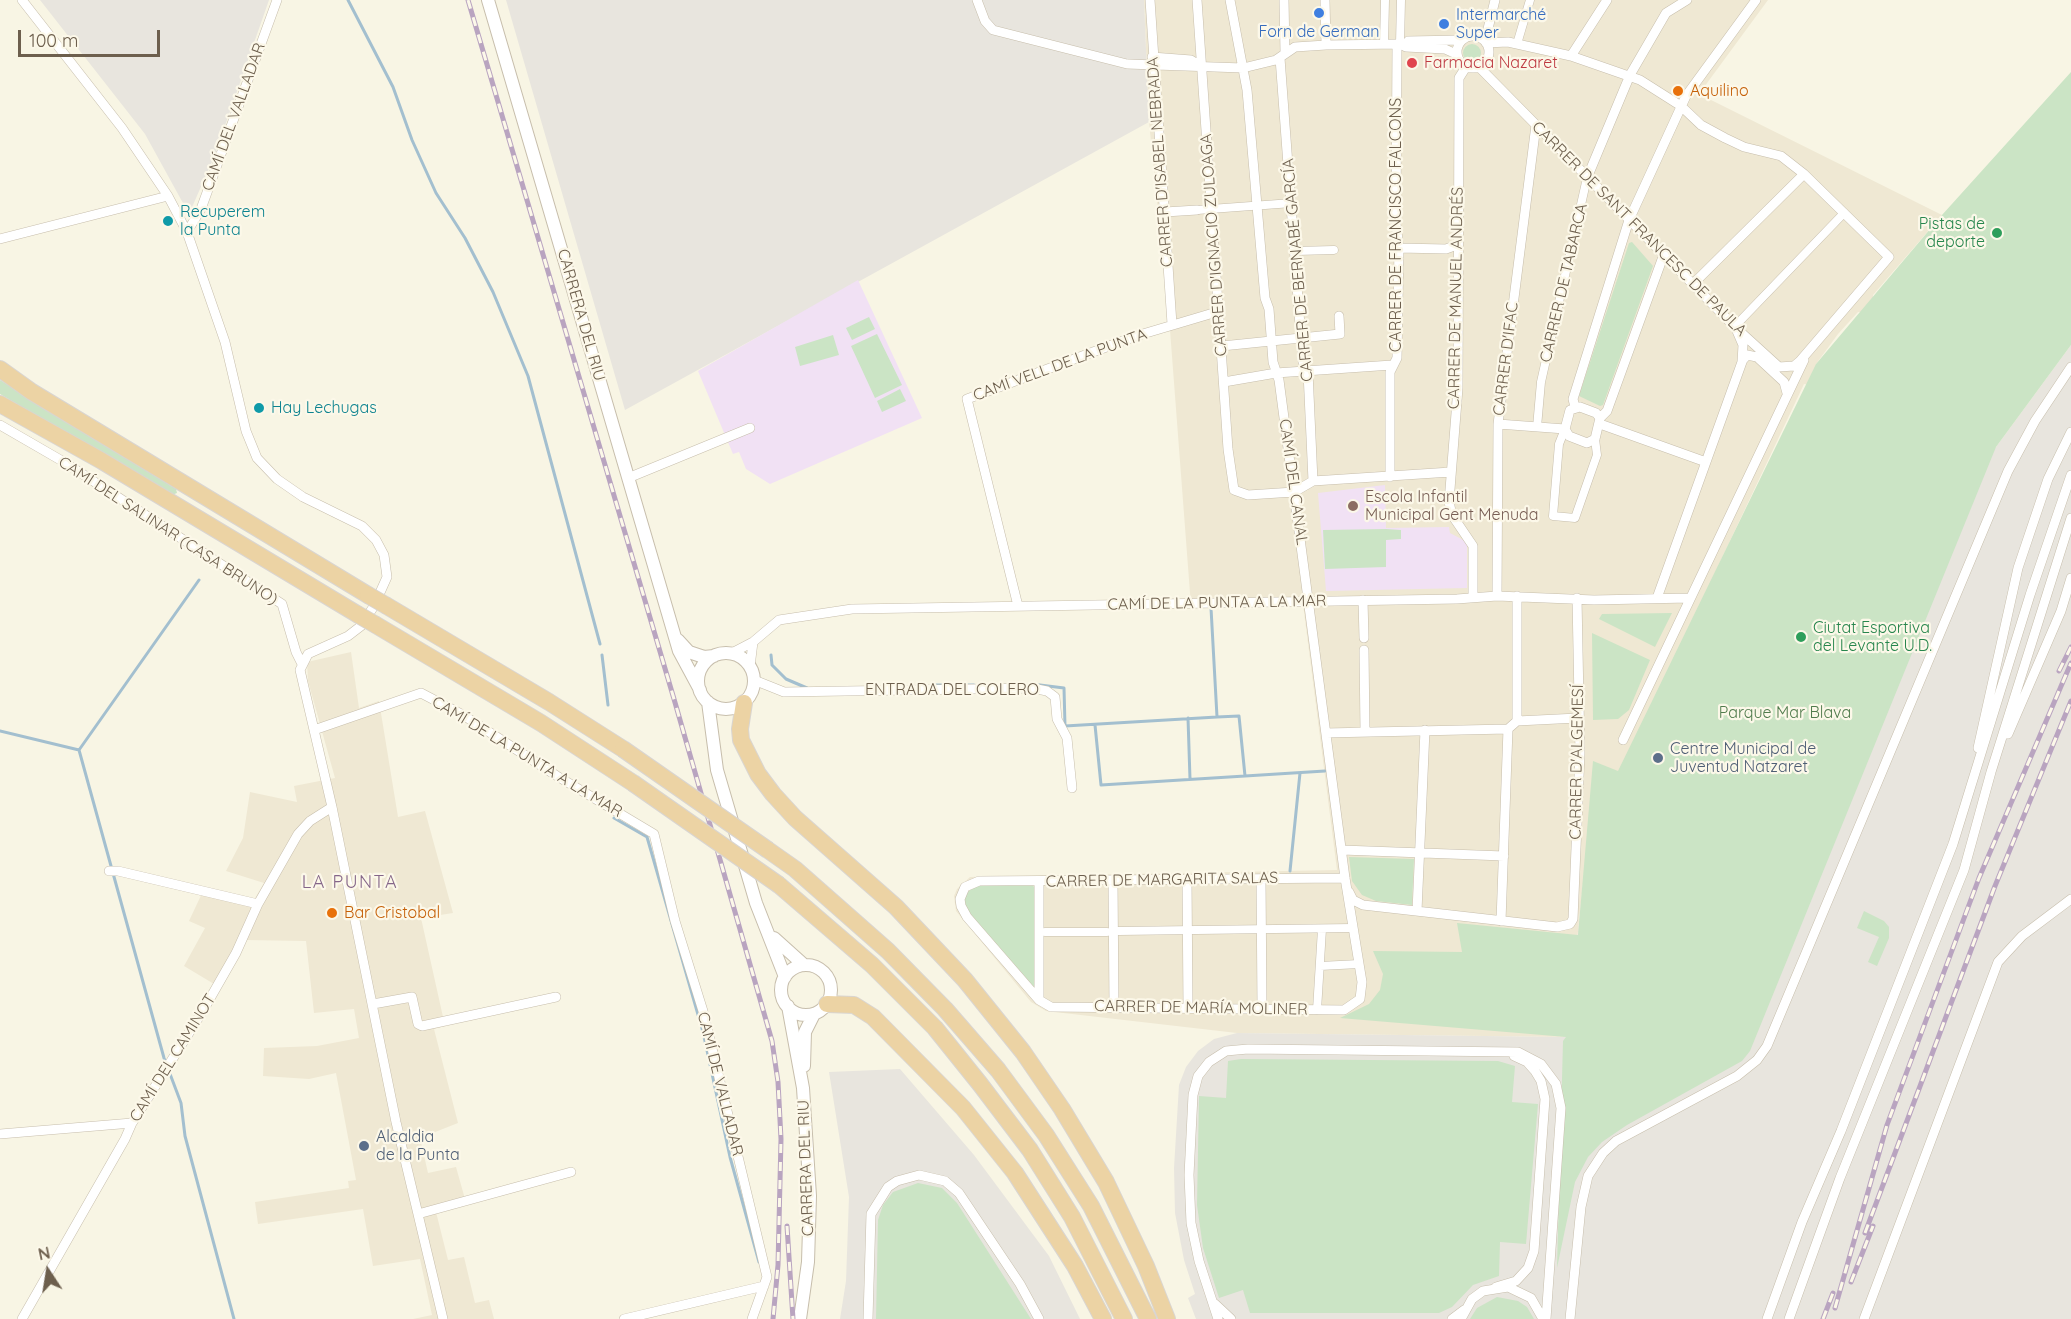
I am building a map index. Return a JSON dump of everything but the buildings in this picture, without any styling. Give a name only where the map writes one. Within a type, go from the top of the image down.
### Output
[{"type":"highway","points":[[0,369],[32,392],[549,702],[623,750],[795,869],[888,951],[945,1009],[998,1070],[1046,1136],[1091,1206],[1148,1319]]},
{"type":"highway","points":[[0,404],[102,461],[542,723],[633,783],[779,885],[872,965],[934,1028],[980,1083],[1030,1150],[1072,1217],[1124,1319]]},
{"type":"highway","points":[[738,706],[741,740],[758,774],[772,794],[795,818],[896,907],[965,980],[1023,1052],[1062,1109],[1106,1182],[1146,1266],[1167,1319]]},
{"type":"highway","points":[[820,1009],[854,1005],[873,1017],[963,1108],[1021,1182],[1076,1266],[1104,1319]]},
{"type":"street","points":[[22,0],[122,128],[168,196],[187,232],[225,342],[246,431],[257,458],[277,479],[303,497],[362,526],[376,540],[384,555],[387,577],[374,606],[361,626],[348,636],[308,654],[302,664]]},
{"type":"street","name":"CAMÍ DEL VALLADAR","points":[[187,232],[201,209],[277,0]]},
{"type":"street","name":"CARRERA DEL RIU","points":[[488,0],[679,651],[700,690]]},
{"type":"street","points":[[977,0],[985,21],[993,30],[1127,64],[1152,61],[1243,68],[1283,55],[1299,46],[1384,44],[1445,48],[1456,54],[1466,67],[1479,67],[1489,55],[1486,42],[1494,4]]},
{"type":"street","name":"CARRER D'ISABEL NEBRADA","points":[[1150,0],[1152,61],[1172,324]]},
{"type":"street","name":"CARRER D'IGNACIO ZULOAGA","points":[[1197,0],[1230,476],[1234,490],[1248,495],[1294,492]]},
{"type":"street","name":"CAMÍ DEL CANAL","points":[[1230,0],[1243,68],[1265,298],[1269,309],[1346,881],[1362,982],[1360,999]]},
{"type":"street","name":"CARRER DE BERNABÉ GARCÍA","points":[[1284,0],[1283,55],[1301,339],[1304,362],[1308,372],[1313,482]]},
{"type":"street","points":[[1325,0],[1326,45]]},
{"type":"street","points":[[1384,0],[1384,44]]},
{"type":"street","points":[[1399,44],[1401,0]]},
{"type":"street","points":[[1517,44],[1530,0]]},
{"type":"street","points":[[1571,57],[1607,0]]},
{"type":"street","name":"CARRER DE TABARCA","points":[[1537,427],[1541,382],[1587,178],[1630,75],[1666,13],[1687,0]]},
{"type":"street","points":[[1575,407],[1573,399],[1629,220],[1697,78],[1756,0]]},
{"type":"street","points":[[1399,44],[1405,41],[1461,40],[1472,36],[1486,42],[1517,44],[1571,57],[1630,75],[1682,106],[1692,118],[1725,138],[1744,147],[1781,156],[1804,174],[1889,257],[1806,355],[1623,740]]},
{"type":"street","points":[[1456,54],[1461,40]]},
{"type":"street","name":"CARRER DE FRANCISCO FALCONS","points":[[1390,477],[1389,372],[1396,358],[1399,248],[1396,224],[1399,44]]},
{"type":"street","name":"CARRER DE MANUEL ANDRÉS","points":[[1466,67],[1459,78],[1458,388],[1449,502],[1452,515],[1473,546],[1473,597]]},
{"type":"street","name":"CARRER DE SANT FRANCESC DE PAULA","points":[[1479,67],[1587,178],[1779,367],[1794,366],[1806,355]]},
{"type":"street","name":"CARRER D'IFAC","points":[[1497,596],[1498,424],[1536,125]]},
{"type":"street","points":[[1694,284],[1804,174]]},
{"type":"street","points":[[0,240],[168,196]]},
{"type":"street","points":[[1165,212],[1292,203]]},
{"type":"street","points":[[1657,598],[1742,362],[1743,345],[1737,324],[1845,213]]},
{"type":"street","points":[[1399,248],[1446,249],[1457,246]]},
{"type":"street","points":[[1296,251],[1334,250]]},
{"type":"street","points":[[1664,254],[1607,411],[1600,421],[1595,439],[1597,455],[1575,518],[1553,516],[1558,444],[1570,410],[1575,407],[1596,413],[1600,421],[1706,462]]},
{"type":"street","name":"CAMÍ VELL DE LA PUNTA","points":[[1018,606],[967,399],[1172,324],[1220,311]]},
{"type":"street","points":[[1222,346],[1340,334],[1339,316]]},
{"type":"street","name":"CARRER DE SANT FRANCESC DE PAULA","points":[[1742,362],[1747,355],[1757,357],[1784,382],[1787,391],[1785,398]]},
{"type":"street","points":[[1224,382],[1276,373],[1392,365]]},
{"type":"street","points":[[1570,1319],[1581,1208],[1588,1176],[1596,1161],[1616,1141],[1737,1076],[1757,1060],[1767,1046],[2008,471],[2035,421],[2071,367]]},
{"type":"street","points":[[1498,424],[1564,429]]},
{"type":"street","name":"CAMÍ DEL SALINAR (CASA BRUNO)","points":[[0,425],[73,468],[282,604],[296,652],[302,664],[300,670],[332,807],[396,1122],[443,1319]]},
{"type":"street","points":[[628,478],[750,428]]},
{"type":"street","points":[[1564,429],[1569,436],[1587,443],[1595,439]]},
{"type":"street","points":[[1968,801],[1991,682],[2018,568],[2048,479],[2071,432]]},
{"type":"street","points":[[1294,492],[1313,482],[1451,472]]},
{"type":"street","points":[[1767,1319],[1802,1222],[1873,1050],[1968,801],[2030,595],[2071,475]]},
{"type":"street","points":[[1789,1319],[1840,1178],[1964,870],[1991,772],[2071,518]]},
{"type":"street","points":[[1991,772],[2061,611],[2071,578]]},
{"type":"street","name":"CAMÍ DE LA PUNTA A LA MAR","points":[[730,654],[753,642],[769,627],[789,617],[852,609],[1310,602],[1497,596],[1689,598]]},
{"type":"street","points":[[1517,596],[1517,721]]},
{"type":"street","name":"CARRER D'ALGEMESÍ","points":[[1501,921],[1557,927],[1570,924],[1573,918],[1579,777],[1577,598]]},
{"type":"street","points":[[1363,600],[1365,732]]},
{"type":"street","name":"CARRERA DEL RIU","points":[[674,631],[689,652],[704,657],[714,656]]},
{"type":"street","points":[[714,741],[719,724],[752,692],[754,680],[750,667],[753,642]]},
{"type":"street","points":[[750,667],[742,658],[730,654],[714,656],[702,668],[699,679],[700,690],[708,702],[717,771],[756,903],[785,977],[782,995],[788,1006],[800,1014],[820,1009],[831,991],[828,977],[818,968],[804,965],[769,933]]},
{"type":"street","name":"ENTRADA DEL COLERO","points":[[754,680],[784,692],[1032,688],[1047,691],[1055,697],[1058,719],[1067,738],[1072,788]]},
{"type":"street","name":"CAMÍ DE LA PUNTA A LA MAR","points":[[314,730],[422,693],[463,715],[557,776],[654,834],[657,849]]},
{"type":"street","points":[[708,702],[719,708],[738,706]]},
{"type":"street","points":[[1326,733],[1508,729],[1517,721],[1578,718]]},
{"type":"street","points":[[1346,881],[1353,900],[1363,905],[1501,921],[1508,729]]},
{"type":"street","points":[[1417,911],[1425,730]]},
{"type":"street","name":"CAMÍ DEL CAMINOT","points":[[22,1319],[125,1139],[132,1122],[173,1059],[236,953],[258,904],[304,826],[332,807]]},
{"type":"street","name":"CAMÍ DE VALLADAR","points":[[657,849],[675,921],[706,1023],[767,1276],[752,1319]]},
{"type":"street","points":[[1342,850],[1504,856]]},
{"type":"street","points":[[114,871],[258,904]]},
{"type":"street","points":[[1187,879],[1188,1008]]},
{"type":"street","name":"CARRER DE MARGARITA SALAS","points":[[1039,1000],[963,911],[962,892],[970,883],[979,881],[1187,879],[1346,881]]},
{"type":"street","points":[[1261,879],[1262,1008]]},
{"type":"street","points":[[1113,880],[1114,1007]]},
{"type":"street","points":[[1039,881],[1039,1000]]},
{"type":"street","points":[[1864,1319],[1998,962],[2022,936],[2071,899]]},
{"type":"street","points":[[1118,931],[1353,928]]},
{"type":"street","points":[[1317,1010],[1322,929]]},
{"type":"street","points":[[1045,932],[1107,932]]},
{"type":"street","points":[[1320,966],[1359,964]]},
{"type":"street","points":[[785,977],[793,969],[804,965]]},
{"type":"street","points":[[373,1004],[412,997],[418,1024],[422,1026],[556,996]]},
{"type":"street","name":"CARRER DE MARÍA MOLINER","points":[[1039,1000],[1051,1007],[1344,1010],[1360,999]]},
{"type":"street","name":"CARRERA DEL RIU","points":[[788,1006],[803,1088]]},
{"type":"street","name":"CARRERA DEL RIU","points":[[801,1318],[810,1217],[803,1088],[805,1032],[820,1009]]},
{"type":"street","points":[[1218,1319],[1199,1261],[1189,1201],[1193,1095],[1198,1076],[1209,1062],[1216,1056],[1237,1049],[1518,1052],[1535,1059],[1552,1076],[1560,1099],[1545,1319]]},
{"type":"street","points":[[1452,1319],[1462,1314],[1483,1291],[1516,1281],[1532,1260],[1545,1099],[1541,1081],[1527,1062],[1516,1056],[1488,1051]]},
{"type":"street","points":[[0,1134],[132,1122]]},
{"type":"street","points":[[418,1214],[571,1172]]},
{"type":"street","points":[[868,1319],[871,1214],[888,1187],[897,1180],[919,1175],[936,1177],[959,1193],[1020,1284],[1040,1319]]},
{"type":"street","points":[[624,1319],[764,1286]]},
{"type":"street","points":[[1496,1287],[1508,1287],[1531,1298],[1545,1319]]},
{"type":"street","points":[[1211,1299],[1231,1319]]},
{"type":"shaded area","points":[[40,0],[269,0],[214,157],[189,214],[145,134]]},
{"type":"shaded area","points":[[506,0],[1144,0],[1149,122],[625,410]]},
{"type":"shaded area","points":[[1144,0],[1768,0],[1699,94],[1942,215],[1873,295],[1874,307],[1869,313],[1858,312],[1816,364],[1820,370],[1815,386],[1804,384],[1720,562],[1584,874],[1567,1037],[1237,1033],[1046,1011],[1031,1002],[956,911],[954,896],[957,889],[970,877],[1337,870],[1303,604],[1191,606],[1170,330],[1149,122]]},
{"type":"shaded area","points":[[858,280],[922,418],[770,484],[746,469],[739,452],[733,454],[698,371]]},
{"type":"shaded area","points":[[2071,345],[2071,1319],[1196,1319],[1188,1298],[1195,1294],[1184,1260],[1175,1213],[1174,1168],[1179,1085],[1186,1067],[1198,1051],[1214,1039],[1237,1033],[1567,1037],[1584,874],[1996,447]]},
{"type":"shaded area","points":[[1385,485],[1386,528],[1449,527],[1450,533],[1467,542],[1467,588],[1326,591],[1318,493]]},
{"type":"shaded area","points":[[351,652],[359,708],[379,701],[398,817],[425,811],[453,913],[421,918],[445,1026],[434,1029],[458,1123],[420,1138],[428,1173],[456,1167],[465,1199],[435,1208],[448,1260],[464,1257],[475,1303],[489,1300],[494,1319],[413,1319],[432,1315],[420,1259],[373,1266],[363,1209],[258,1224],[255,1202],[349,1188],[348,1181],[356,1180],[336,1073],[309,1079],[263,1076],[264,1048],[317,1046],[359,1038],[354,1009],[314,1013],[306,941],[246,940],[219,987],[184,966],[205,928],[189,921],[204,889],[254,900],[264,883],[226,871],[243,838],[250,792],[297,802],[294,786],[335,778],[308,681],[307,662]]},
{"type":"shaded area","points":[[900,1069],[974,1155],[1049,1256],[1080,1319],[840,1319],[846,1281],[849,1197],[829,1072]]},
{"type":"green space","points":[[1468,44],[1476,44],[1481,49],[1479,60],[1468,62],[1463,57],[1463,49]]},
{"type":"green space","name":"Ciutat Esportiva del Levante U.D.","points":[[2071,72],[2071,345],[1996,447],[1750,1051],[1742,1061],[1627,1125],[1602,1142],[1588,1157],[1575,1182],[1557,1268],[1563,1041],[1566,1037],[1340,1018],[1369,1004],[1380,990],[1383,974],[1373,951],[1462,952],[1457,923],[1578,935],[1593,761],[1618,771],[1816,364],[1942,215]]},
{"type":"green space","points":[[1632,242],[1653,266],[1603,405],[1600,406],[1579,396],[1629,243]]},
{"type":"green space","points":[[869,317],[875,329],[852,340],[846,328]]},
{"type":"green space","points":[[877,334],[902,385],[875,398],[851,346]]},
{"type":"green space","points":[[833,335],[839,355],[800,366],[795,347]]},
{"type":"green space","points":[[0,380],[176,489],[177,493],[172,495],[0,394]]},
{"type":"green space","points":[[900,389],[906,401],[882,412],[877,401]]},
{"type":"green space","points":[[1323,530],[1401,530],[1401,539],[1386,540],[1386,567],[1325,569]]},
{"type":"green space","points":[[1672,613],[1655,647],[1599,619],[1602,614]]},
{"type":"green space","points":[[1592,633],[1650,660],[1629,710],[1618,719],[1593,720]]},
{"type":"green space","points":[[1349,857],[1414,859],[1412,905],[1376,901],[1362,895],[1352,881]]},
{"type":"green space","points":[[1032,884],[1036,890],[1034,987],[964,907],[964,896],[975,885]]},
{"type":"green space","points":[[1864,911],[1884,921],[1889,927],[1889,938],[1877,966],[1868,962],[1879,937],[1857,928]]},
{"type":"green space","points":[[1241,1059],[1498,1061],[1515,1066],[1512,1102],[1538,1104],[1526,1244],[1500,1242],[1499,1276],[1473,1285],[1452,1307],[1439,1313],[1250,1313],[1243,1290],[1219,1298],[1203,1248],[1197,1205],[1199,1096],[1226,1098],[1228,1061]]},
{"type":"green space","points":[[918,1183],[942,1188],[957,1203],[1031,1319],[876,1319],[878,1220],[883,1205],[893,1192]]},
{"type":"green space","points":[[1497,1297],[1518,1301],[1527,1307],[1534,1319],[1470,1319],[1477,1308]]},
{"type":"waterway","points":[[348,0],[393,87],[412,140],[436,193],[465,238],[493,292],[528,376],[600,644]]},
{"type":"waterway","points":[[0,731],[79,750],[199,580]]},
{"type":"waterway","points":[[1211,608],[1217,717],[1239,716],[1245,776]]},
{"type":"waterway","points":[[602,655],[608,705]]},
{"type":"waterway","points":[[771,655],[772,665],[786,679],[807,688]]},
{"type":"waterway","points":[[1032,684],[1064,688],[1065,726],[1217,717]]},
{"type":"waterway","points":[[933,685],[974,685]]},
{"type":"waterway","points":[[1188,718],[1190,779]]},
{"type":"waterway","points":[[1095,725],[1101,785],[1325,771]]},
{"type":"waterway","points":[[79,750],[164,1058],[181,1103],[185,1136],[234,1319]]},
{"type":"waterway","points":[[1290,871],[1300,773]]},
{"type":"waterway","points":[[614,818],[647,837],[703,1032],[730,1157],[759,1262]]},
{"type":"railway","points":[[468,0],[772,1041],[778,1082],[781,1139],[778,1265],[773,1319]]},
{"type":"railway","points":[[2059,671],[2071,647]]},
{"type":"railway","points":[[1835,1308],[1887,1125],[1979,878],[2071,663]]},
{"type":"railway","points":[[1865,1233],[1995,886],[2071,701]]},
{"type":"railway","points":[[787,1226],[793,1319]]},
{"type":"railway","points":[[1851,1282],[1873,1226]]},
{"type":"railway","points":[[1823,1319],[1833,1293]]},
{"type":"place","name":"Forn de German","points":[[1319,13]]},
{"type":"place","name":"Intermarché Super","points":[[1444,24]]},
{"type":"place","name":"Farmacia Nazaret","points":[[1412,63]]},
{"type":"place","name":"Aquilino","points":[[1678,91]]},
{"type":"place","name":"Recuperem la Punta","points":[[168,221]]},
{"type":"place","name":"Pistas de deporte","points":[[1997,233]]},
{"type":"place","name":"Hay Lechugas","points":[[259,408]]},
{"type":"place","name":"Escola Infantil Municipal Gent Menuda","points":[[1353,506]]},
{"type":"place","name":"Ciutat Esportiva del Levante U.D.","points":[[1801,637]]},
{"type":"place","name":"Centre Municipal de Juventud Natzaret","points":[[1658,758]]},
{"type":"place","name":"Bar Cristobal","points":[[332,913]]},
{"type":"place","name":"Alcaldia de la Punta","points":[[364,1146]]},
{"type":"district","name":"LA PUNTA","points":[[350,883]]},
{"type":"park label","name":"Parque Mar Blava","points":[[1785,713]]}]
